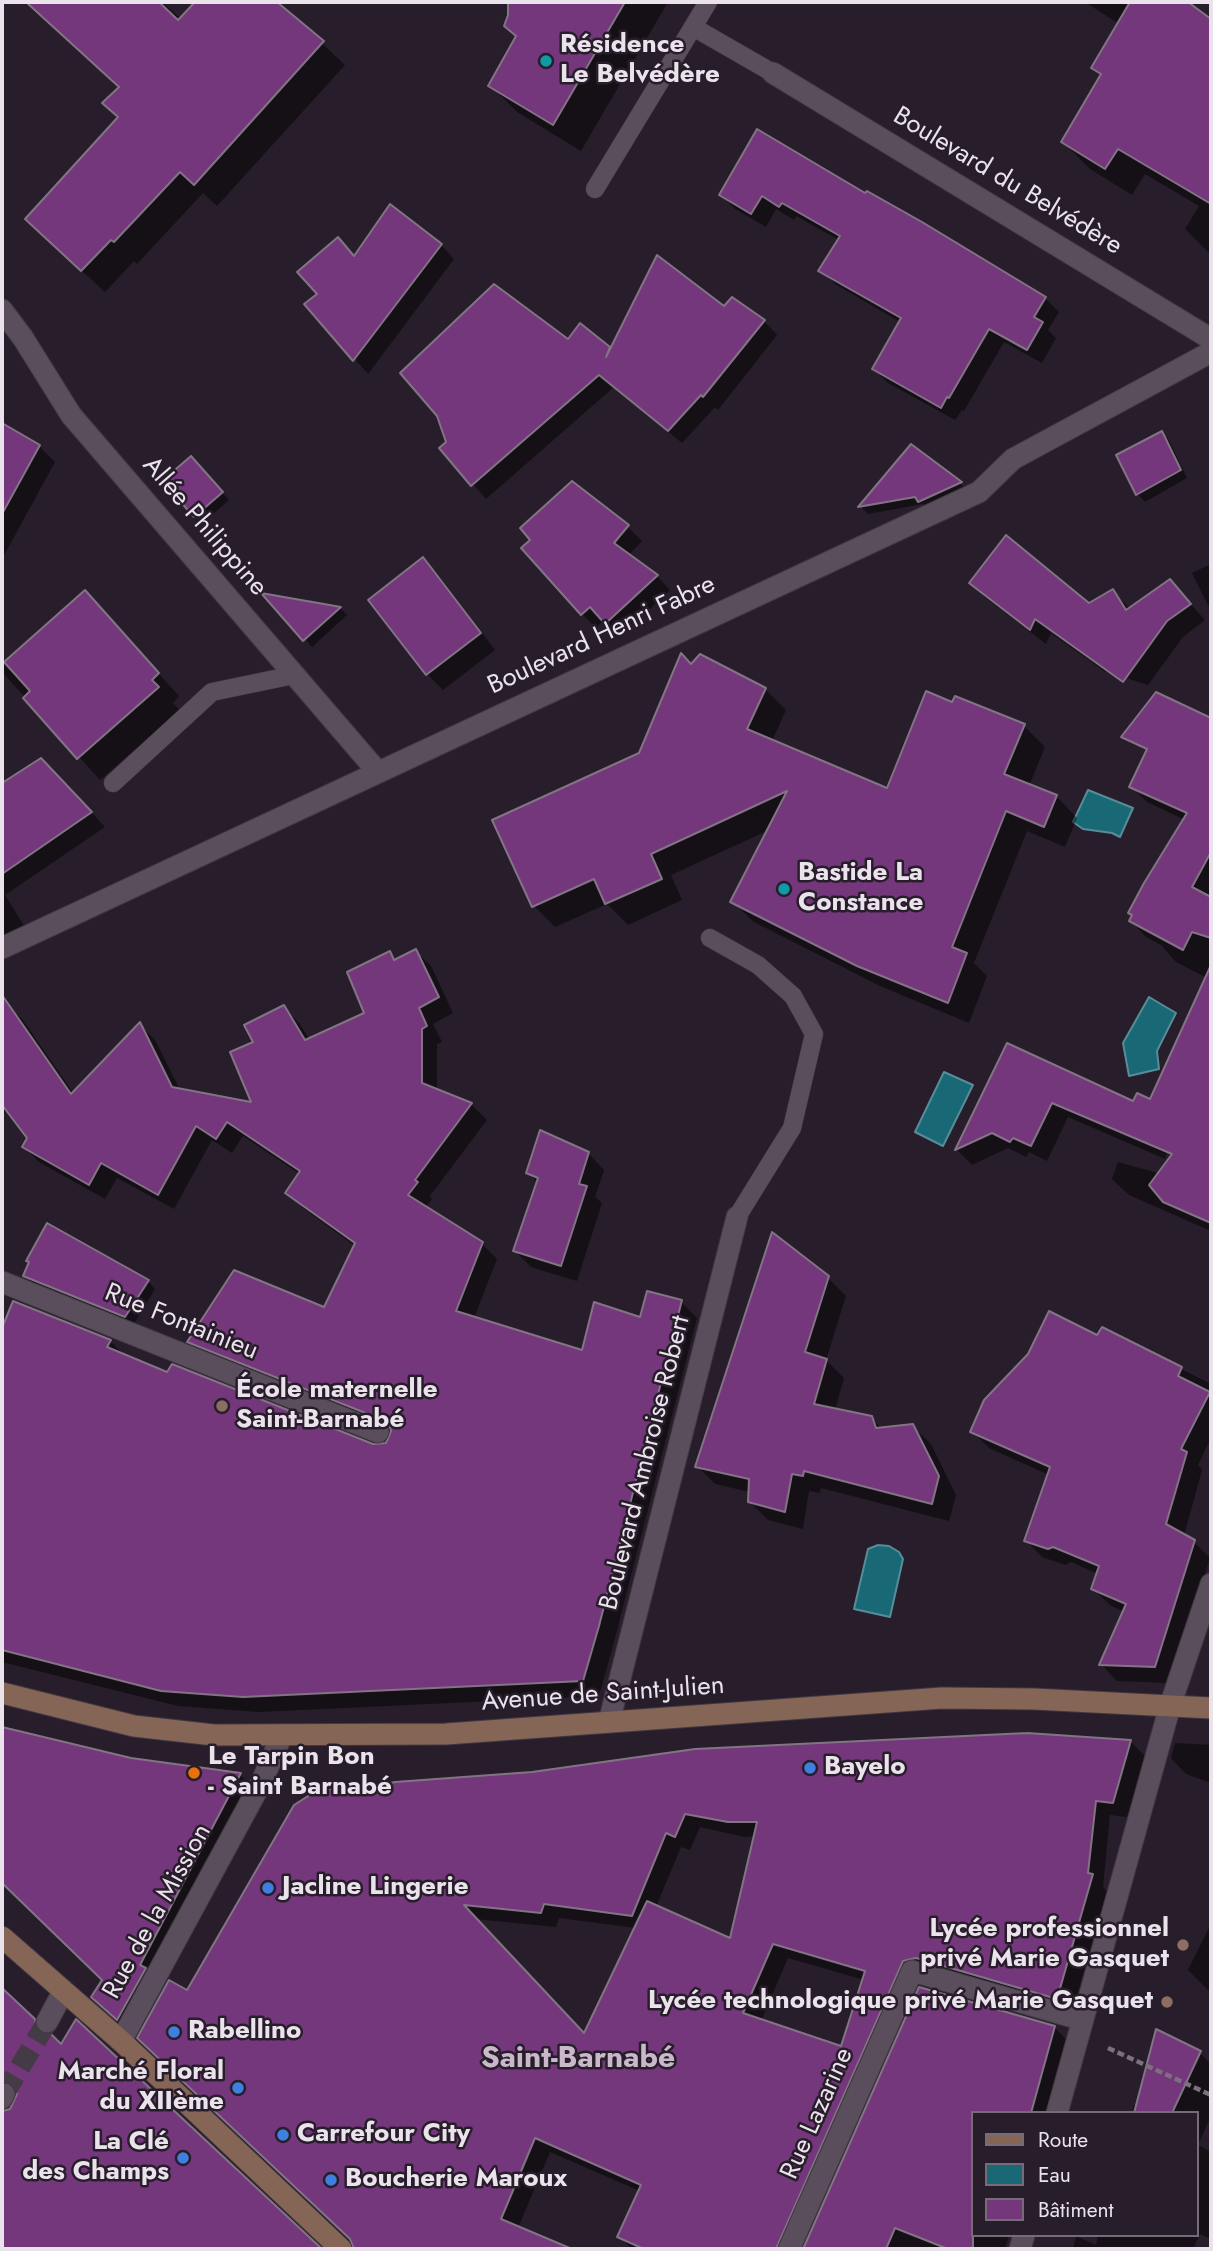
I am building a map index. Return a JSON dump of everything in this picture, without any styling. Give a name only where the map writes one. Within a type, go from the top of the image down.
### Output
[{"type":"main road","name":"Avenue de Saint-Julien","points":[[2,1693],[134,1726],[214,1735],[446,1734],[942,1698],[1034,1699],[1211,1708]]},
{"type":"main road","points":[[2,1937],[121,2041],[341,2249]]},
{"type":"street","name":"Boulevard du Belvédère","points":[[773,72],[1211,339]]},
{"type":"street","name":"Allée Philippine","points":[[2,310],[23,338],[71,415],[377,771]]},
{"type":"street","name":"Boulevard Henri Fabre","points":[[2,947],[979,492],[1013,460],[1211,352]]},
{"type":"street","name":"Boulevard Ambroise Robert","points":[[609,1722],[737,1217]]},
{"type":"street","name":"Rue Fontainieu","points":[[2,1282],[378,1432]]},
{"type":"street","points":[[1058,2111],[1170,1706],[1211,1584]]},
{"type":"street","name":"Rue de la Mission","points":[[121,2041],[262,1781],[282,1735]]},
{"type":"street","name":"Rue Lazarine","points":[[789,2249],[912,1971],[1081,2027]]},
{"type":"street","points":[[47,2022],[62,1992]]},
{"type":"lane","points":[[596,189],[708,2]]},
{"type":"lane","points":[[693,27],[773,72]]},
{"type":"lane","points":[[113,783],[212,692],[294,675]]},
{"type":"lane","points":[[709,938],[758,965],[793,996],[814,1034],[792,1128],[737,1217]]},
{"type":"path","points":[[1081,2027],[1211,2095]]},
{"type":"water","points":[[1088,790],[1133,808],[1120,837],[1112,833],[1083,829],[1073,822]]},
{"type":"water","points":[[1149,997],[1176,1013],[1157,1051],[1159,1069],[1129,1076],[1123,1043]]},
{"type":"water","points":[[944,1072],[973,1085],[943,1146],[915,1132]]},
{"type":"water","points":[[878,1545],[889,1546],[899,1552],[903,1559],[890,1617],[854,1609],[868,1549]]},
{"type":"building","points":[[26,2],[159,2],[178,20],[195,2],[277,2],[324,41],[194,185],[180,172],[114,242],[111,240],[81,271],[25,219],[118,117],[102,103],[119,87]]},
{"type":"building","name":"Résidence Le Belvédère","points":[[508,2],[625,2],[553,125],[488,86],[516,36],[504,26],[508,15]]},
{"type":"building","points":[[1130,2],[1188,2],[1211,19],[1211,204],[1118,149],[1105,169],[1061,142],[1101,74],[1091,68]]},
{"type":"building","points":[[757,129],[865,193],[867,191],[922,222],[1046,297],[1034,317],[1043,322],[1027,350],[989,329],[941,408],[872,369],[901,318],[818,271],[840,236],[782,203],[779,207],[762,196],[751,214],[719,195]]},
{"type":"building","points":[[390,204],[442,244],[353,361],[304,304],[317,294],[297,272],[338,237],[354,256]]},
{"type":"building","points":[[657,255],[724,306],[732,297],[765,320],[703,397],[701,395],[668,431],[599,375],[471,486],[439,448],[446,442],[437,416],[400,373],[494,284],[568,339],[580,323],[610,347],[606,357]]},
{"type":"building","points":[[2,423],[40,445],[2,514]]},
{"type":"building","points":[[1162,431],[1181,470],[1136,495],[1116,455]]},
{"type":"building","points":[[911,444],[962,482],[918,502],[915,497],[858,507]]},
{"type":"building","points":[[191,456],[223,492],[194,517],[162,481]]},
{"type":"building","points":[[572,481],[629,525],[614,543],[658,575],[605,624],[590,607],[581,615],[521,548],[530,540],[520,528]]},
{"type":"building","points":[[1006,535],[1089,603],[1113,589],[1126,610],[1170,579],[1191,604],[1167,621],[1123,682],[1035,619],[1030,630],[969,583]]},
{"type":"building","points":[[423,557],[481,633],[426,675],[368,600]]},
{"type":"building","points":[[85,590],[159,673],[152,680],[159,687],[77,759],[23,698],[30,691],[4,662]]},
{"type":"building","points":[[261,593],[341,607],[303,641]]},
{"type":"building","points":[[681,653],[691,664],[700,654],[766,688],[747,729],[887,788],[926,691],[952,702],[955,696],[1025,724],[1004,774],[1057,795],[1044,827],[1006,811],[952,947],[967,953],[948,1003],[857,966],[730,902],[787,791],[651,854],[662,879],[605,904],[594,879],[532,907],[492,820],[639,753]]},
{"type":"building","points":[[1156,692],[1211,718],[1211,852],[1192,887],[1211,897],[1211,938],[1192,932],[1183,950],[1129,921],[1132,915],[1128,913],[1187,813],[1129,787],[1147,749],[1121,737]]},
{"type":"building","points":[[41,758],[92,812],[2,874],[2,783]]},
{"type":"building","points":[[416,949],[439,997],[419,1008],[427,1026],[422,1029],[422,1083],[472,1103],[415,1180],[418,1182],[408,1195],[483,1242],[456,1311],[582,1350],[594,1302],[640,1317],[647,1291],[682,1300],[583,1681],[243,1697],[161,1691],[2,1650],[2,1328],[13,1301],[111,1340],[107,1347],[167,1372],[172,1364],[373,1444],[386,1443],[391,1431],[389,1424],[383,1420],[187,1342],[234,1270],[324,1307],[355,1243],[285,1193],[300,1171],[227,1122],[216,1139],[196,1126],[158,1195],[101,1163],[89,1185],[22,1147],[27,1138],[2,1105],[2,995],[71,1094],[140,1022],[172,1087],[251,1102],[230,1052],[253,1042],[244,1025],[284,1005],[305,1040],[364,1013],[347,972],[390,951],[394,960]]},
{"type":"building","points":[[1211,965],[1211,1223],[1163,1202],[1149,1185],[1172,1154],[1052,1103],[1031,1146],[1013,1138],[1010,1142],[992,1133],[955,1150],[1007,1043],[1133,1101],[1137,1093],[1150,1099]]},
{"type":"building","points":[[540,1130],[589,1152],[579,1184],[587,1186],[561,1266],[513,1251],[538,1178],[526,1173]]},
{"type":"building","points":[[47,1223],[149,1280],[125,1317],[23,1276],[29,1262],[26,1261]]},
{"type":"building","points":[[772,1232],[829,1276],[805,1352],[827,1359],[814,1404],[872,1416],[876,1428],[913,1424],[939,1476],[932,1504],[804,1471],[803,1476],[792,1474],[785,1512],[748,1502],[749,1479],[695,1467]]},
{"type":"building","points":[[1049,1311],[1097,1335],[1102,1327],[1182,1367],[1178,1376],[1210,1392],[1181,1449],[1187,1452],[1166,1524],[1195,1540],[1155,1667],[1099,1665],[1126,1604],[1091,1589],[1099,1566],[1053,1547],[1048,1549],[1024,1541],[1050,1467],[970,1432],[984,1400],[1028,1354]]},
{"type":"building","points":[[2,1727],[131,1758],[241,1773],[140,1965],[146,1968],[117,2020],[91,1997],[102,1980],[2,1883]]},
{"type":"building","points":[[1027,1733],[1131,1740],[1113,1803],[1096,1801],[1088,1873],[1093,1874],[1057,1999],[916,1958],[903,1961],[776,2249],[644,2249],[617,2237],[641,2185],[535,2138],[501,2219],[572,2249],[354,2249],[350,2239],[137,2038],[169,1980],[187,1990],[294,1805],[319,1789],[358,1789],[395,1782],[532,1772],[695,1749]],"holes":[[[685,1814],[728,1822],[757,1822],[730,1938],[647,1901],[584,2033],[464,1905],[541,1913],[544,1904],[632,1916],[666,1833],[675,1837]],[[773,1944],[865,1971],[841,2046],[743,2013]]]},
{"type":"building","points":[[919,1987],[1055,2026],[1032,2111],[972,2111],[973,2249],[948,2249],[895,2228],[886,2249],[803,2249]]},
{"type":"building","points":[[2,1988],[35,2019],[36,2029],[41,2034],[51,2034],[61,2044],[76,2019],[322,2249],[2,2249],[2,2111],[10,2109],[17,2094],[15,2087],[2,2081]]},
{"type":"building","points":[[1156,2029],[1201,2051],[1173,2111],[1135,2111]]},
{"type":"tunnel","points":[[4,2094],[47,2022]]},
{"type":"place","name":"Résidence Le Belvédère","points":[[546,61]]},
{"type":"place","name":"Bastide La Constance","points":[[784,889]]},
{"type":"place","name":"École maternelle Saint-Barnabé","points":[[222,1406]]},
{"type":"place","name":"Bayelo","points":[[810,1768]]},
{"type":"place","name":"Le Tarpin Bon - Saint Barnabé","points":[[194,1773]]},
{"type":"place","name":"Jacline Lingerie","points":[[268,1888]]},
{"type":"place","name":"Lycée professionnel privé Marie Gasquet","points":[[1183,1945]]},
{"type":"place","name":"Lycée technologique privé Marie Gasquet","points":[[1167,2002]]},
{"type":"place","name":"Rabellino","points":[[174,2032]]},
{"type":"place","name":"Marché Floral du XIIème","points":[[238,2088]]},
{"type":"place","name":"Carrefour City","points":[[283,2135]]},
{"type":"place","name":"La Clé des Champs","points":[[183,2158]]},
{"type":"place","name":"Boucherie Maroux","points":[[331,2180]]},
{"type":"district","name":"Saint-Barnabé","points":[[578,2060]]}]
